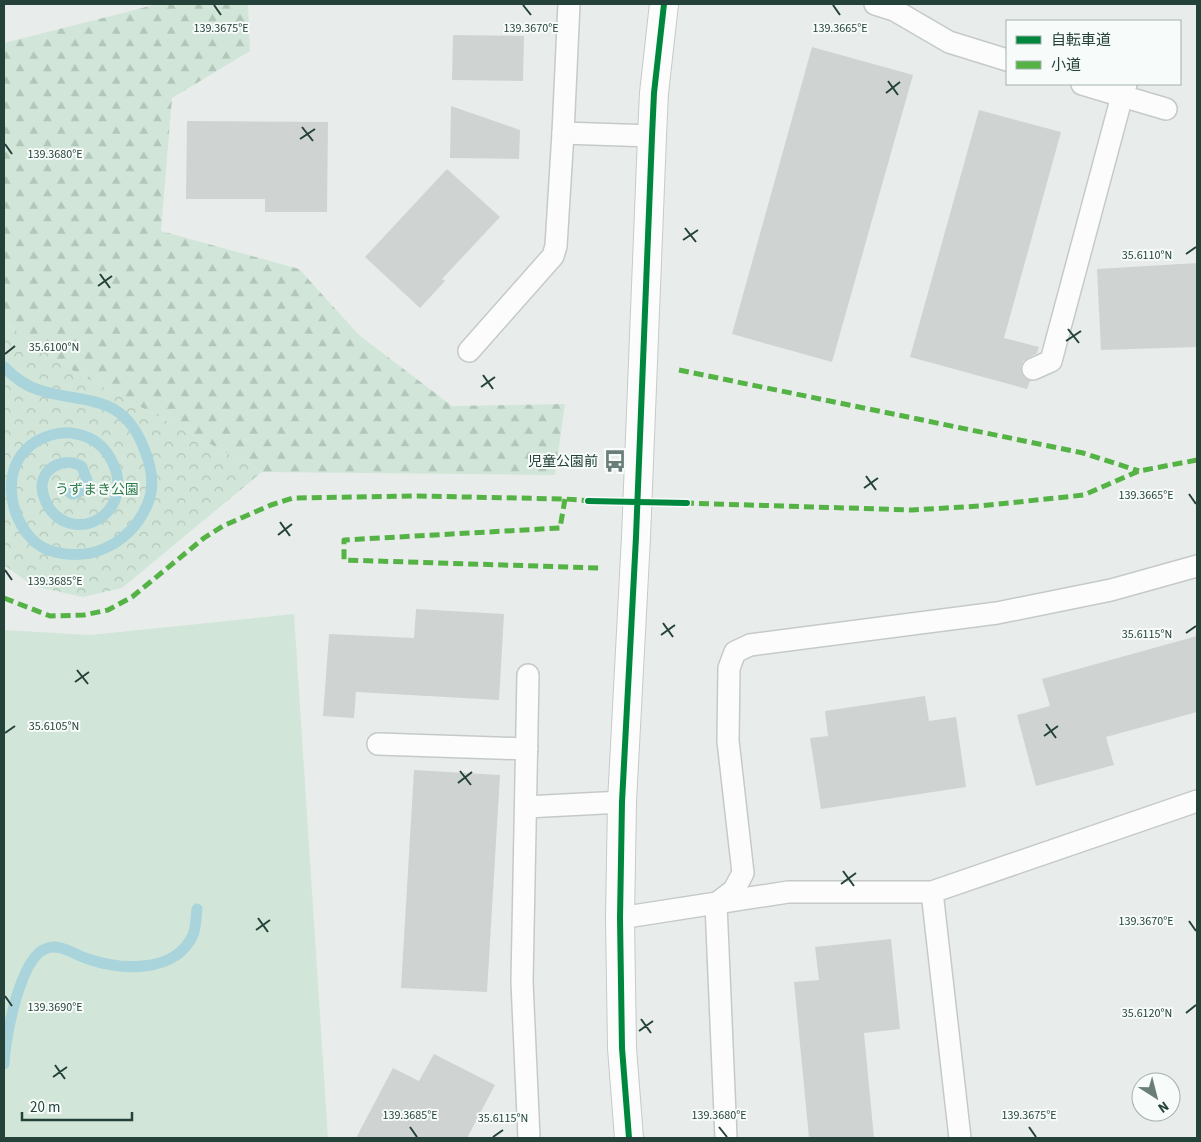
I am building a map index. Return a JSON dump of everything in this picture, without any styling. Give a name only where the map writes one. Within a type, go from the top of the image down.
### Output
[{"type":"street","points":[[629,1138],[622,1048],[620,918],[622,802],[636,537],[654,93],[664,4]]},
{"type":"lane","points":[[469,351],[553,256],[556,246],[569,4]]},
{"type":"lane","points":[[875,4],[894,10],[949,42],[1006,60]]},
{"type":"lane","points":[[1089,85],[1124,90],[1166,109]]},
{"type":"lane","points":[[1033,369],[1051,361],[1124,90]]},
{"type":"lane","points":[[563,133],[652,136]]},
{"type":"lane","points":[[716,904],[734,890],[743,873],[728,740],[729,668],[735,652],[750,645],[997,613],[1111,590],[1197,566]]},
{"type":"lane","points":[[528,675],[522,982],[529,1138]]},
{"type":"lane","points":[[378,744],[527,749]]},
{"type":"lane","points":[[620,918],[788,892],[932,892],[1197,801]]},
{"type":"lane","points":[[526,807],[622,802]]},
{"type":"lane","points":[[932,892],[960,1138]]},
{"type":"lane","points":[[716,904],[726,1138]]},
{"type":"green space","points":[[158,4],[248,4],[250,51],[172,98],[161,231],[299,269],[359,335],[452,406],[565,404],[555,475],[262,472],[75,372],[4,322],[4,43]]},
{"type":"green space","name":"うずまき公園","points":[[4,322],[75,372],[262,472],[122,588],[83,597],[33,586],[4,565]]},
{"type":"green space","points":[[294,614],[328,1138],[4,1138],[4,630],[90,635]]},
{"type":"building","points":[[453,35],[524,36],[523,81],[452,80]]},
{"type":"building","points":[[812,47],[913,75],[832,362],[732,334]]},
{"type":"building","points":[[451,106],[520,130],[519,159],[450,158]]},
{"type":"building","points":[[979,110],[1061,132],[1004,338],[1039,347],[1037,353],[1023,361],[1021,367],[1022,374],[1030,381],[1027,389],[910,357]]},
{"type":"building","points":[[187,121],[328,122],[327,212],[265,212],[265,199],[186,199]]},
{"type":"building","points":[[447,169],[500,217],[442,279],[445,281],[420,308],[365,257]]},
{"type":"building","points":[[1197,263],[1197,347],[1101,350],[1097,269]]},
{"type":"building","points":[[416,609],[504,614],[499,700],[356,692],[354,718],[323,716],[329,634],[414,638]]},
{"type":"building","points":[[1197,636],[1197,712],[1106,737],[1114,765],[1036,786],[1017,715],[1050,706],[1042,679]]},
{"type":"building","points":[[925,696],[929,721],[956,717],[966,787],[821,809],[810,738],[828,736],[825,711]]},
{"type":"building","points":[[414,770],[500,775],[487,992],[401,988]]},
{"type":"building","points":[[891,939],[900,1029],[864,1033],[874,1138],[809,1138],[794,982],[819,980],[815,947]]},
{"type":"building","points":[[434,1054],[495,1085],[467,1138],[356,1138],[393,1068],[419,1081]]},
{"type":"waterway","points":[[4,367],[20,381],[34,388],[57,395],[88,400],[115,410],[126,419],[136,432],[149,462],[152,479],[151,491],[142,515],[122,538],[114,544],[95,552],[73,555],[49,550],[36,543],[18,519],[13,505],[11,490],[17,462],[25,450],[41,439],[62,433],[82,435],[102,446],[109,456],[117,475],[117,491],[112,506],[102,516],[90,523],[76,524],[62,520],[49,508],[43,492],[43,479],[51,468],[63,463],[76,464],[82,467],[87,480],[83,488],[77,493],[72,494],[68,491]]},
{"type":"waterway","points":[[4,1064],[7,1036],[21,983],[36,956],[45,949],[56,947],[101,963],[131,967],[161,963],[174,957],[185,948],[194,932],[197,909]]},
{"type":"marked path","points":[[679,370],[1083,453],[1139,471]]},
{"type":"marked path","points":[[684,503],[912,510],[980,506],[1084,495],[1139,471],[1197,460]]},
{"type":"marked path","points":[[4,598],[50,616],[84,615],[108,610],[132,597],[204,538],[223,526],[271,505],[293,498],[417,496],[592,501]]},
{"type":"marked path","points":[[565,499],[560,528],[344,540],[344,560],[599,568]]},
{"type":"cycle path","points":[[629,1138],[622,1048],[620,918],[622,802],[636,537],[654,93],[664,4]]},
{"type":"cycle path","points":[[588,501],[687,503]]},
{"type":"place","name":"児童公園前","points":[[615,461]]}]
